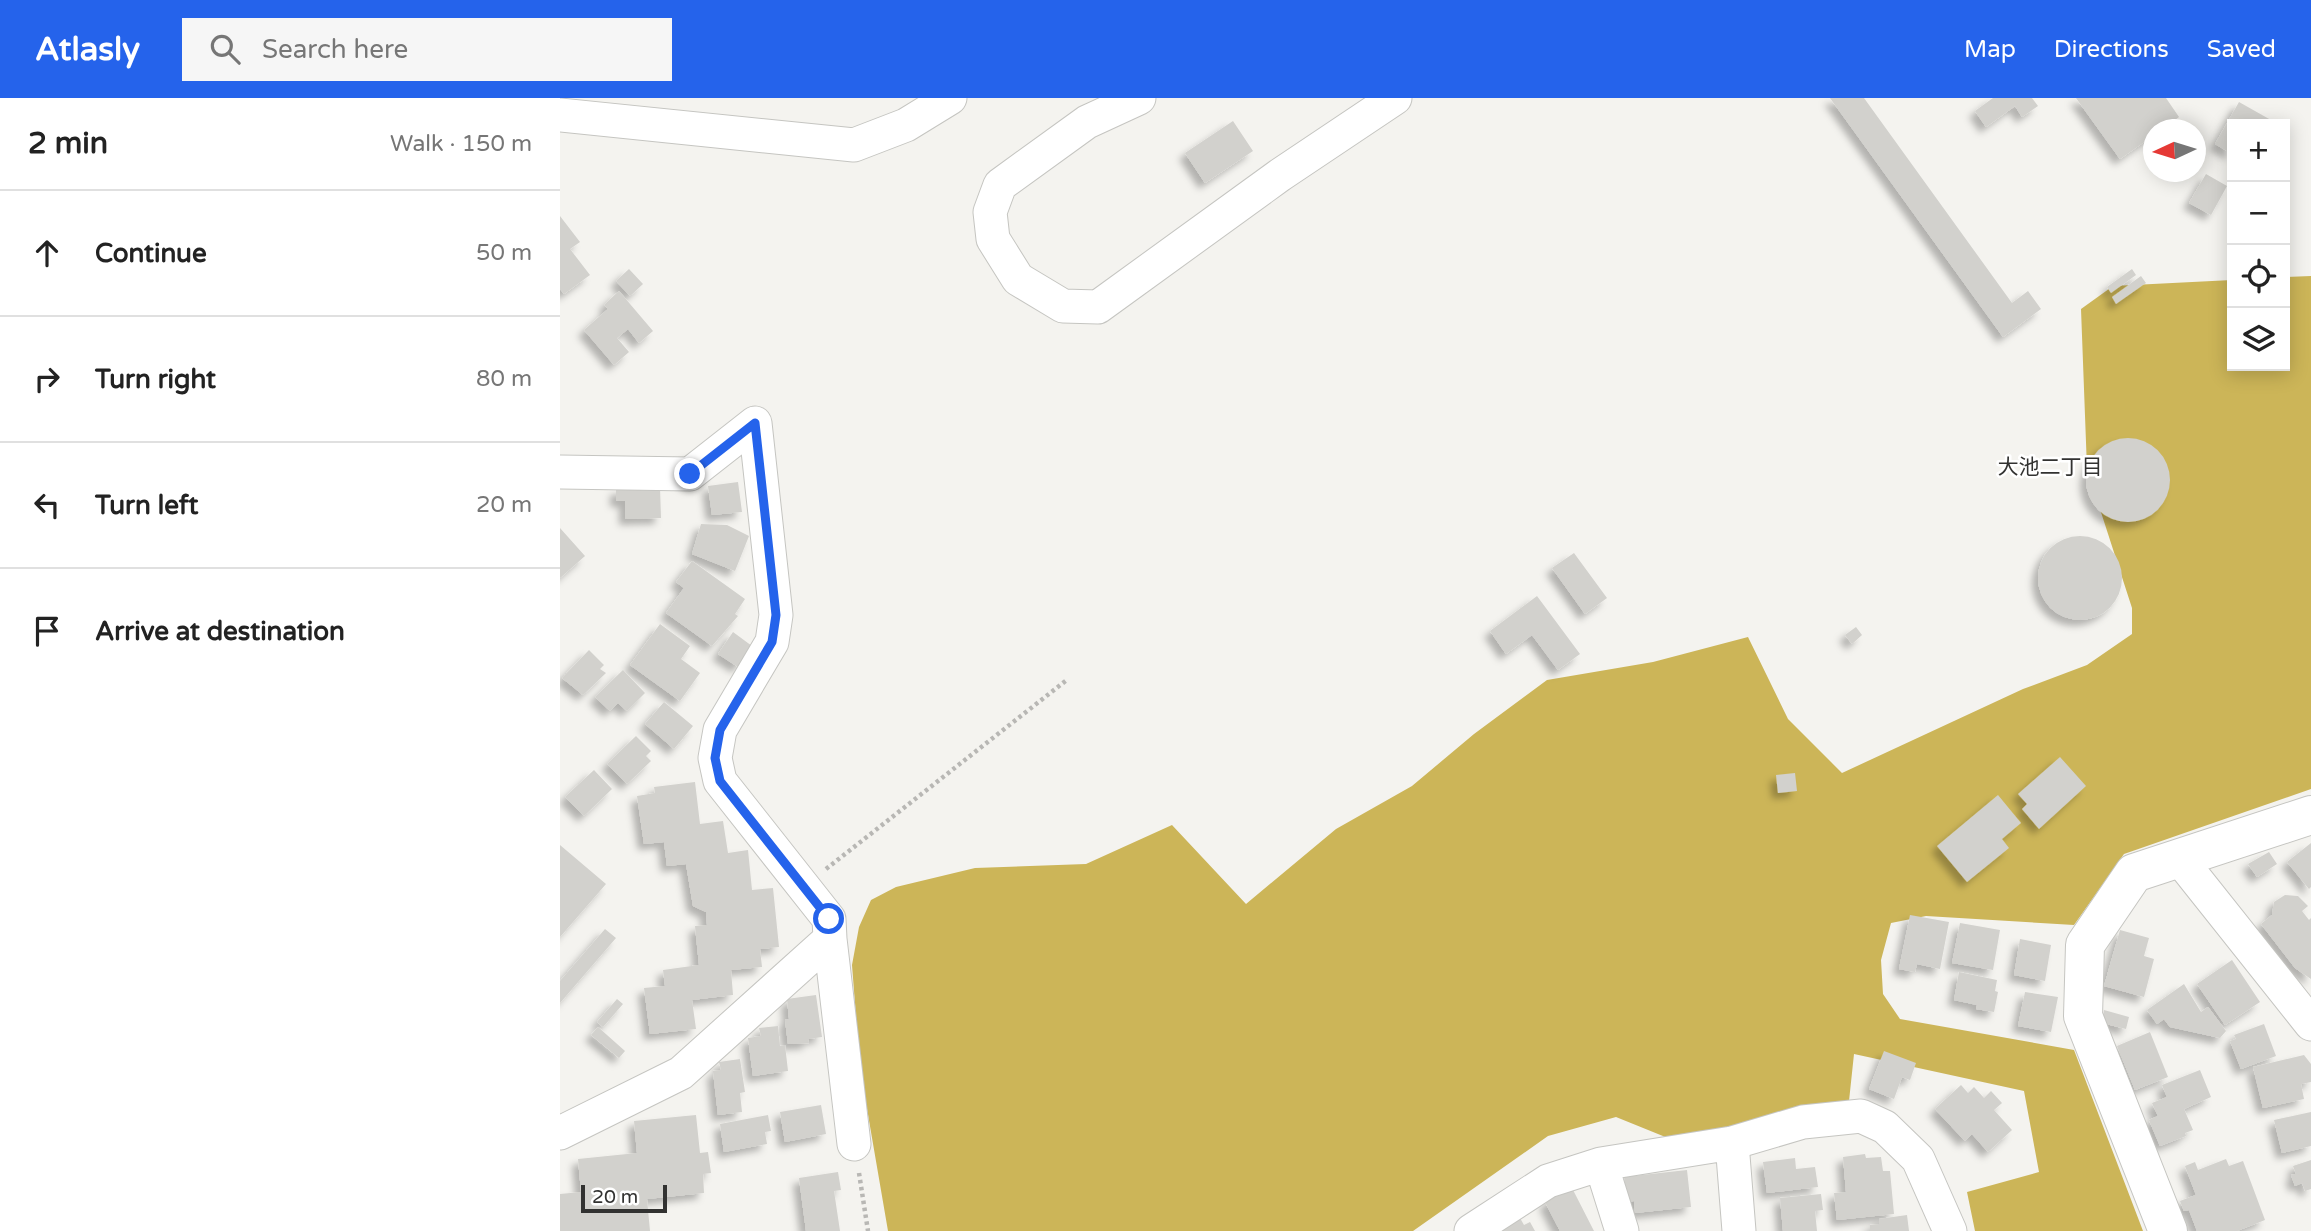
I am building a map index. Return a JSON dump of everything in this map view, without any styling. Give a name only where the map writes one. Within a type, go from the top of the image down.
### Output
[{"type":"street","points":[[560,105],[573,98]]},
{"type":"street","points":[[560,115],[854,145],[906,125],[950,98]]},
{"type":"street","points":[[1139,98],[1087,122],[1000,185],[990,212],[993,239],[1018,279],[1063,306],[1098,307],[1280,174],[1395,98]]},
{"type":"street","points":[[560,472],[690,474],[755,423],[776,615],[772,642],[720,730],[715,758],[720,781],[829,919],[854,1144]]},
{"type":"street","points":[[2168,1231],[2083,1016],[2085,945],[2134,873],[2311,814]]},
{"type":"street","points":[[2179,858],[2311,1024]]},
{"type":"street","points":[[560,1133],[681,1073],[830,939]]},
{"type":"street","points":[[1471,1231],[1548,1181],[1601,1164],[1732,1143],[1803,1122],[1861,1116],[1885,1127],[1918,1159],[1950,1231]]},
{"type":"street","points":[[1732,1143],[1739,1231]]},
{"type":"street","points":[[1601,1164],[1622,1231]]},
{"type":"path","points":[[804,887],[1068,680]]},
{"type":"path","points":[[854,1144],[868,1231]]},
{"type":"shaded area","points":[[2311,276],[2311,789],[2124,854],[2074,925],[1926,916],[1891,923],[1881,960],[1883,994],[1900,1019],[2074,1050],[2143,1231],[1975,1231],[1967,1192],[2039,1172],[2024,1091],[1854,1054],[1849,1101],[1695,1149],[1616,1117],[1548,1136],[1413,1231],[888,1231],[860,1068],[852,965],[859,927],[871,900],[896,887],[975,868],[1086,864],[1172,825],[1246,904],[1336,829],[1412,786],[1474,734],[1547,680],[1653,662],[1748,637],[1788,719],[1842,773],[2023,689],[2087,665],[2132,634],[2132,608],[2087,469],[2081,309],[2113,286],[2227,280],[2227,371],[2290,371],[2290,277]]},
{"type":"building","points":[[1830,98],[1864,98],[2012,303],[2028,291],[2041,309],[2003,337]]},
{"type":"building","points":[[1993,98],[2032,98],[2038,106],[2022,117],[2015,106],[1986,127],[1975,111]]},
{"type":"building","points":[[2076,98],[2166,98],[2179,117],[2143,119],[2143,143],[2120,159]]},
{"type":"building","points":[[2239,102],[2269,119],[2229,119]]},
{"type":"building","points":[[1233,121],[1253,151],[1205,183],[1185,153]]},
{"type":"building","points":[[2227,123],[2227,151],[2215,144]]},
{"type":"building","points":[[2206,174],[2227,186],[2211,215],[2189,203],[2201,182],[2206,182]]},
{"type":"building","points":[[560,216],[580,242],[570,249],[590,275],[564,294],[560,289]]},
{"type":"building","points":[[629,269],[643,284],[630,296],[616,281]]},
{"type":"building","points":[[2132,269],[2136,275],[2111,293],[2107,287]]},
{"type":"building","points":[[2141,276],[2146,283],[2116,304],[2112,297]]},
{"type":"building","points":[[619,291],[653,331],[639,343],[628,329],[617,338],[629,352],[614,365],[584,330],[608,309],[604,305]]},
{"type":"building","points":[[2128,438],[2144,441],[2163,457],[2170,480],[2167,496],[2151,515],[2128,522],[2112,519],[2093,503],[2086,480],[2089,464],[2105,445]]},
{"type":"building","points":[[738,482],[742,512],[712,515],[708,486]]},
{"type":"building","points":[[660,487],[661,518],[625,519],[625,501],[616,501],[616,489]]},
{"type":"building","points":[[701,524],[727,525],[749,536],[735,571],[692,554]]},
{"type":"building","points":[[560,528],[585,556],[560,578]]},
{"type":"building","points":[[2080,536],[2096,539],[2115,555],[2122,578],[2119,594],[2103,613],[2080,620],[2064,617],[2045,601],[2038,578],[2041,562],[2057,543]]},
{"type":"building","points":[[1574,553],[1607,598],[1585,614],[1552,568]]},
{"type":"building","points":[[692,561],[745,599],[735,614],[738,616],[712,646],[666,613],[684,588],[676,582]]},
{"type":"building","points":[[1537,596],[1580,654],[1558,670],[1532,635],[1506,654],[1490,631]]},
{"type":"building","points":[[660,624],[690,646],[681,659],[700,673],[680,701],[630,665]]},
{"type":"building","points":[[1856,627],[1862,635],[1852,644],[1845,635]]},
{"type":"building","points":[[733,632],[752,646],[738,667],[718,654]]},
{"type":"building","points":[[589,650],[604,665],[600,669],[606,673],[583,695],[562,678]]},
{"type":"building","points":[[623,670],[645,693],[627,711],[618,703],[610,711],[595,697]]},
{"type":"building","points":[[664,702],[693,726],[674,749],[645,724]]},
{"type":"building","points":[[636,736],[651,751],[646,756],[651,761],[627,784],[607,764]]},
{"type":"building","points":[[2060,757],[2086,786],[2039,829],[2022,809],[2027,804],[2018,794]]},
{"type":"building","points":[[594,770],[612,789],[584,816],[565,797]]},
{"type":"building","points":[[1795,773],[1797,791],[1778,793],[1776,775]]},
{"type":"building","points":[[695,782],[700,824],[723,821],[728,853],[748,850],[752,890],[773,888],[779,947],[760,949],[762,967],[731,970],[733,995],[692,1000],[696,1029],[650,1034],[644,988],[665,986],[663,970],[699,965],[695,926],[707,925],[706,912],[693,906],[686,864],[667,866],[664,842],[644,844],[637,796],[655,793],[654,787]]},
{"type":"building","points":[[1998,795],[2021,823],[2002,839],[2009,848],[1967,882],[1937,846]]},
{"type":"building","points":[[2311,843],[2311,887],[2309,889],[2287,862]]},
{"type":"building","points":[[560,845],[606,884],[560,937]]},
{"type":"building","points":[[2269,852],[2277,864],[2257,877],[2248,864]]},
{"type":"building","points":[[2285,895],[2298,896],[2308,906],[2302,911],[2309,920],[2311,918],[2311,979],[2295,968],[2261,924],[2272,915],[2274,902]]},
{"type":"building","points":[[1910,915],[1949,922],[1940,969],[1917,964],[1915,972],[1899,969]]},
{"type":"building","points":[[1960,923],[2000,930],[1993,970],[1952,963]]},
{"type":"building","points":[[605,929],[616,938],[560,1003],[560,981]]},
{"type":"building","points":[[2120,930],[2149,938],[2144,956],[2154,959],[2144,997],[2104,986]]},
{"type":"building","points":[[2020,939],[2051,945],[2045,981],[2014,975]]},
{"type":"building","points":[[2232,960],[2260,1002],[2225,1025],[2197,984]]},
{"type":"building","points":[[1959,972],[1997,980],[1995,991],[1998,992],[1994,1012],[1976,1009],[1977,1005],[1954,1000]]},
{"type":"building","points":[[2184,984],[2201,1012],[2208,1007],[2226,1031],[2220,1038],[2170,1027],[2164,1019],[2157,1024],[2147,1010]]},
{"type":"building","points":[[2025,992],[2058,997],[2051,1032],[2018,1026]]},
{"type":"building","points":[[816,995],[822,1037],[808,1039],[809,1043],[788,1044],[785,1020],[789,1019],[787,999]]},
{"type":"building","points":[[617,999],[623,1004],[603,1027],[597,1022]]},
{"type":"building","points":[[2104,1010],[2129,1017],[2126,1029],[2102,1023]]},
{"type":"building","points":[[2264,1024],[2276,1056],[2241,1069],[2230,1041],[2236,1039],[2234,1035]]},
{"type":"building","points":[[778,1026],[780,1046],[785,1045],[788,1071],[753,1076],[748,1038],[761,1036],[759,1028]]},
{"type":"building","points":[[598,1027],[625,1051],[619,1058],[591,1035]]},
{"type":"building","points":[[2150,1032],[2168,1077],[2135,1090],[2117,1046]]},
{"type":"building","points":[[1884,1051],[1916,1063],[1910,1080],[1902,1077],[1894,1099],[1869,1089]]},
{"type":"building","points":[[2304,1055],[2311,1064],[2311,1082],[2301,1084],[2304,1099],[2263,1108],[2253,1067]]},
{"type":"building","points":[[740,1059],[745,1092],[740,1093],[742,1112],[718,1115],[713,1071],[721,1070],[719,1062]]},
{"type":"building","points":[[2200,1070],[2211,1097],[2184,1109],[2193,1130],[2185,1133],[2186,1136],[2160,1146],[2149,1120],[2158,1116],[2152,1103],[2167,1097],[2162,1085]]},
{"type":"building","points":[[1961,1085],[1968,1093],[1974,1087],[1984,1098],[1991,1091],[2002,1103],[1994,1110],[2012,1130],[1988,1152],[1972,1134],[1965,1141],[1935,1109]]},
{"type":"building","points":[[821,1105],[826,1134],[785,1142],[780,1112]]},
{"type":"building","points":[[2311,1112],[2311,1146],[2282,1153],[2274,1120]]},
{"type":"building","points":[[696,1115],[700,1153],[708,1152],[711,1173],[703,1174],[704,1193],[647,1199],[650,1231],[560,1231],[560,1194],[581,1192],[578,1159],[637,1153],[634,1121]]},
{"type":"building","points":[[768,1115],[771,1131],[765,1132],[767,1144],[724,1152],[720,1124]]},
{"type":"building","points":[[1865,1154],[1866,1158],[1881,1157],[1883,1171],[1890,1171],[1894,1214],[1837,1220],[1834,1193],[1846,1192],[1843,1157]]},
{"type":"building","points":[[1795,1158],[1796,1169],[1815,1167],[1818,1187],[1767,1193],[1763,1162]]},
{"type":"building","points":[[2226,1159],[2229,1166],[2243,1161],[2265,1220],[2237,1231],[2197,1231],[2189,1210],[2184,1211],[2180,1201],[2196,1195],[2185,1166],[2195,1162],[2198,1170]]},
{"type":"building","points":[[2311,1160],[2311,1189],[2305,1191],[2302,1183],[2295,1186],[2291,1175],[2296,1174],[2293,1166]]},
{"type":"building","points":[[1687,1170],[1691,1207],[1635,1213],[1634,1201],[1627,1202],[1624,1177]]},
{"type":"building","points":[[838,1172],[841,1190],[834,1191],[840,1231],[806,1231],[799,1178]]},
{"type":"building","points":[[1572,1188],[1594,1231],[1560,1231],[1545,1202]]},
{"type":"building","points":[[1821,1194],[1823,1210],[1815,1211],[1817,1231],[1783,1231],[1780,1198]]},
{"type":"building","points":[[1907,1215],[1909,1231],[1870,1231],[1870,1225],[1879,1224],[1879,1219]]},
{"type":"building","points":[[1520,1218],[1524,1225],[1530,1222],[1535,1231],[1494,1231]]},
{"type":"district","name":"大池二丁目","points":[[2050,467]]},
{"type":"route","points":[[690,474],[755,423],[776,615],[772,642],[720,730],[715,758],[720,781],[829,919]]}]
